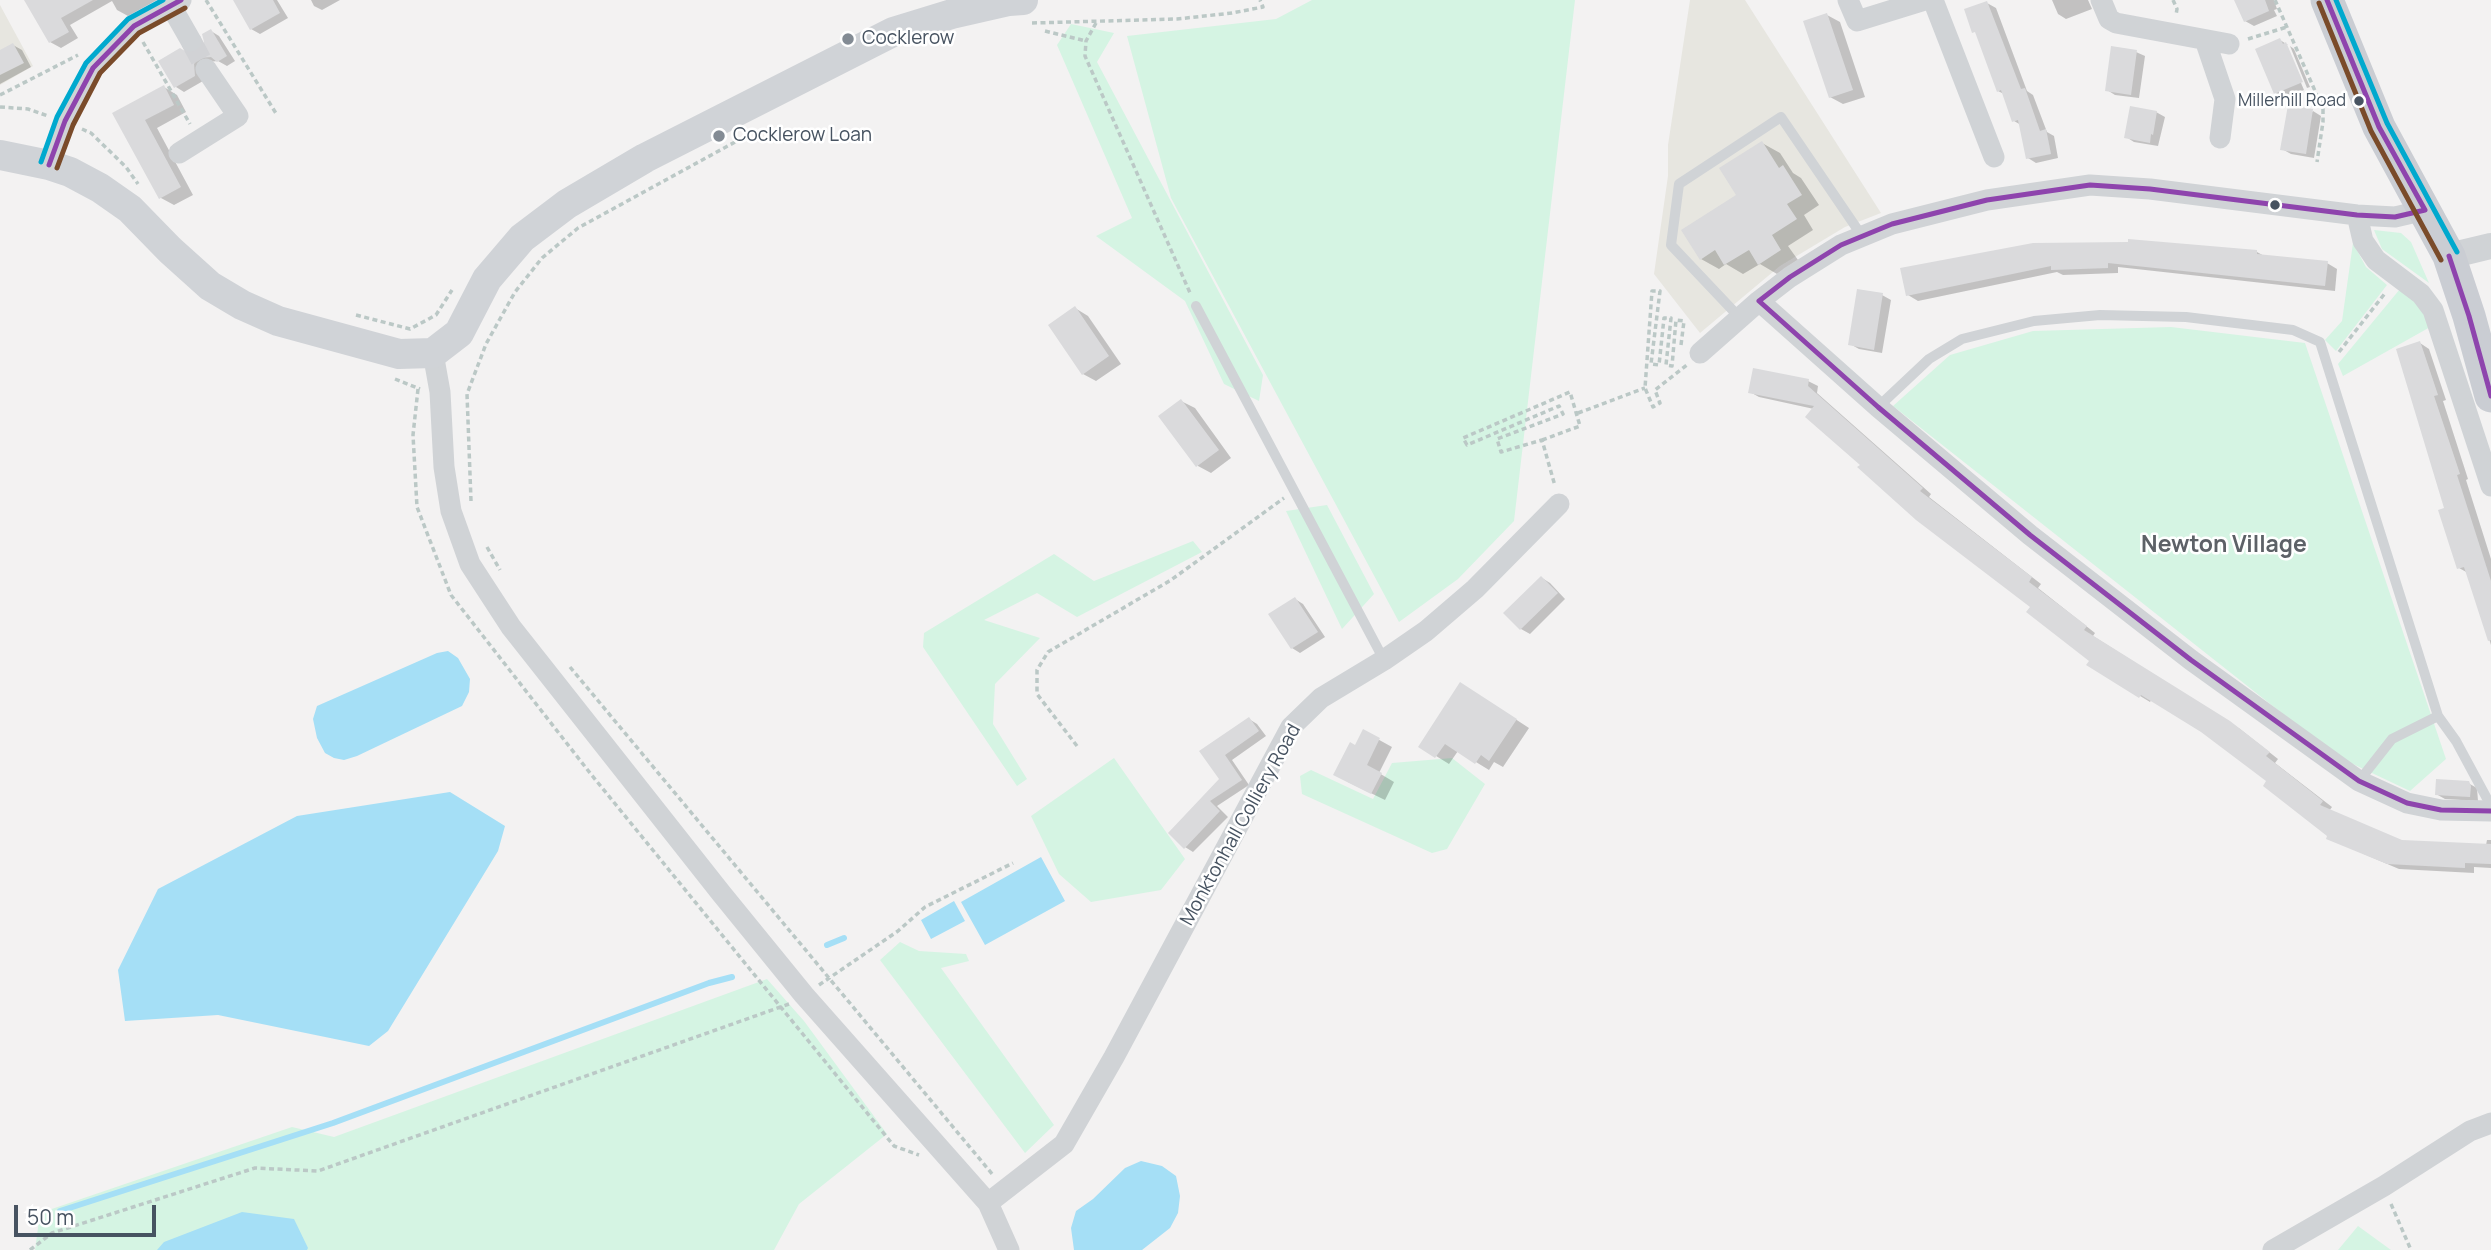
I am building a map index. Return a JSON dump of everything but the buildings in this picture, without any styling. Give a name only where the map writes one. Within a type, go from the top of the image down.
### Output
[{"type":"main road","points":[[2327,0],[2379,127],[2449,256],[2491,396]]},
{"type":"main road","points":[[0,155],[49,165],[70,172],[100,188],[130,209],[210,286],[242,305],[278,321],[399,354],[433,353],[459,332],[487,279],[522,237],[567,204],[645,158],[893,32],[952,14],[1009,1],[1023,12]]},
{"type":"street","points":[[1848,0],[1857,21],[1925,0]]},
{"type":"street","points":[[1933,0],[1994,157]]},
{"type":"street","points":[[2101,0],[2109,19],[2116,23],[2229,44]]},
{"type":"street","points":[[49,165],[65,121],[93,68],[134,26],[176,3],[191,41]]},
{"type":"street","points":[[2205,40],[2225,99],[2220,138]]},
{"type":"street","points":[[179,153],[238,116],[206,69]]},
{"type":"street","points":[[1688,356],[1790,277],[1831,251],[1892,224],[1987,200],[2090,185],[2150,189],[2357,215],[2395,217],[2425,211]]},
{"type":"street","points":[[2357,215],[2363,241],[2376,260],[2421,294],[2433,310],[2491,486]]},
{"type":"street","points":[[2449,256],[2491,246]]},
{"type":"street","points":[[1759,301],[1878,407],[2030,535],[2191,660],[2359,781],[2407,803],[2441,810],[2491,809]]},
{"type":"street","points":[[433,353],[440,392],[444,467],[451,511],[470,564],[511,627],[804,995],[997,1197],[1009,1250]]},
{"type":"street","name":"Monktonhall Colliery Road","points":[[997,1197],[1064,1144],[1114,1057],[1291,727],[1321,698],[1426,631],[1475,589],[1559,504]]},
{"type":"street","points":[[2273,1250],[2384,1186],[2470,1131],[2491,1123]]},
{"type":"lane","points":[[1740,318],[1671,245],[1679,184],[1781,117],[1862,236]]},
{"type":"lane","points":[[1196,306],[1384,660]]},
{"type":"lane","points":[[1878,407],[1928,359],[1962,339],[2034,321],[2100,315],[2186,317],[2293,330],[2320,342],[2438,716],[2456,741],[2491,809]]},
{"type":"lane","points":[[2359,781],[2392,739],[2438,716]]},
{"type":"path","points":[[206,0],[276,115]]},
{"type":"path","points":[[1023,12],[1096,22],[1232,13],[1262,7],[1260,0]]},
{"type":"path","points":[[2275,0],[2323,109],[2317,162]]},
{"type":"path","points":[[1096,22],[1086,41],[1085,56],[1196,306]]},
{"type":"path","points":[[134,26],[200,141]]},
{"type":"path","points":[[2229,44],[2287,27]]},
{"type":"path","points":[[1045,31],[1086,41]]},
{"type":"path","points":[[0,95],[85,51]]},
{"type":"path","points":[[0,107],[27,109],[65,121],[91,133],[126,167],[141,186]]},
{"type":"path","points":[[471,508],[467,394],[485,344],[515,292],[542,258],[578,228],[746,136]]},
{"type":"path","points":[[2327,368],[2398,278]]},
{"type":"path","points":[[1675,376],[1655,390],[1660,403],[1653,407],[1645,388],[1652,290],[1660,291],[1651,364],[1659,365],[1664,318],[1671,318],[1666,365],[1672,366],[1676,320],[1684,321],[1688,356]]},
{"type":"path","points":[[346,313],[410,329],[436,315]]},
{"type":"path","points":[[1577,413],[1645,388]]},
{"type":"path","points":[[1570,392],[1580,426],[1542,440],[1501,452],[1497,439],[1563,414],[1559,406],[1467,445],[1463,438],[1570,392]]},
{"type":"path","points":[[1542,440],[1559,504]]},
{"type":"path","points":[[1077,746],[1037,694],[1037,670],[1048,652],[1171,580],[1294,490]]},
{"type":"path","points":[[484,542],[503,575]]},
{"type":"path","points":[[565,661],[829,978],[997,1197]]},
{"type":"path","points":[[30,1250],[52,1233],[255,1168],[318,1171],[791,1004],[898,931],[925,907],[1013,863]]},
{"type":"path","points":[[2384,1186],[2411,1250]]},
{"type":"shaded area","points":[[1690,0],[1745,0],[1881,213],[1845,227],[1780,266],[1700,333],[1654,274],[1668,176],[1668,145]]},
{"type":"shaded area","points":[[0,5],[33,66],[0,85]]},
{"type":"green space","points":[[1312,0],[1575,0],[1514,521],[1458,579],[1399,622],[1171,198],[1127,36],[1276,19]]},
{"type":"green space","points":[[1071,24],[1114,33],[1097,62],[1263,375],[1259,401],[1224,384],[1185,301],[1096,236],[1132,218],[1057,45]]},
{"type":"green space","points":[[2374,230],[2401,233],[2411,242],[2429,283],[2382,249]]},
{"type":"green space","points":[[2353,243],[2366,267],[2387,285],[2336,351],[2325,340],[2342,321]]},
{"type":"green space","points":[[2400,289],[2423,309],[2432,326],[2343,376],[2338,364]]},
{"type":"green space","points":[[2171,327],[2305,343],[2446,759],[2410,791],[2336,756],[1893,406],[1950,355],[2033,331]]},
{"type":"green space","points":[[1327,505],[1374,594],[1342,629],[1286,511]]},
{"type":"green space","points":[[1193,541],[1202,552],[1077,617],[1037,593],[984,620],[1040,638],[995,684],[993,724],[1027,779],[1017,786],[923,647],[924,633],[1054,554],[1094,581]]},
{"type":"green space","points":[[1114,758],[1185,859],[1161,890],[1091,902],[1059,874],[1031,816]]},
{"type":"green space","points":[[1452,758],[1485,784],[1447,849],[1432,853],[1302,794],[1300,776],[1311,770],[1373,799],[1392,763]]},
{"type":"green space","points":[[900,942],[919,951],[966,954],[969,961],[941,968],[1054,1125],[1025,1153],[880,960]]},
{"type":"green space","points":[[767,979],[804,1021],[887,1134],[799,1204],[774,1250],[35,1250],[40,1213],[292,1127],[334,1137]]},
{"type":"green space","points":[[2358,1226],[2391,1250],[2338,1250]]},
{"type":"water","points":[[448,651],[458,658],[470,679],[469,692],[462,706],[357,756],[344,760],[325,753],[317,738],[313,719],[317,706],[437,653]]},
{"type":"water","points":[[450,792],[505,826],[498,851],[388,1031],[369,1046],[218,1015],[125,1021],[118,970],[158,889],[297,816]]},
{"type":"water","points":[[1041,857],[1065,901],[985,945],[961,902]]},
{"type":"water","points":[[954,901],[965,921],[931,939],[921,920]]},
{"type":"water","points":[[1141,1161],[1162,1166],[1176,1176],[1180,1196],[1178,1213],[1170,1228],[1142,1250],[1074,1250],[1071,1228],[1076,1211],[1093,1199],[1125,1168]]},
{"type":"water","points":[[242,1212],[294,1219],[307,1250],[157,1250],[164,1242]]},
{"type":"waterway","points":[[827,945],[844,938]]},
{"type":"waterway","points":[[60,1211],[333,1123],[709,983],[732,977]]},
{"type":"tunnel","points":[[191,41],[206,69]]},
{"type":"transit line","points":[[41,162],[57,117],[86,63],[128,19],[163,0]]},
{"type":"transit line","points":[[49,165],[65,121],[93,68],[134,26],[181,0]]},
{"type":"transit line","points":[[2327,0],[2379,127],[2425,210]]},
{"type":"transit line","points":[[2336,0],[2387,123],[2457,252]]},
{"type":"transit line","points":[[2319,3],[2371,131],[2441,260]]},
{"type":"transit line","points":[[57,168],[73,125],[100,73],[139,33],[185,8]]},
{"type":"transit line","points":[[1759,301],[1790,277],[1841,245],[1892,224],[1987,200],[2090,185],[2150,189],[2357,215],[2395,217],[2425,210]]},
{"type":"transit line","points":[[2449,256],[2491,396]]},
{"type":"transit line","points":[[1759,301],[1878,407],[2030,535],[2191,660],[2359,781],[2407,803],[2441,810],[2491,811]]},
{"type":"place","name":"Cocklerow","points":[[848,39]]},
{"type":"place","name":"Millerhill Road","points":[[2359,101]]},
{"type":"place","name":"Cocklerow Loan","points":[[719,136]]},
{"type":"district","name":"Newton Village","points":[[2224,546]]}]
